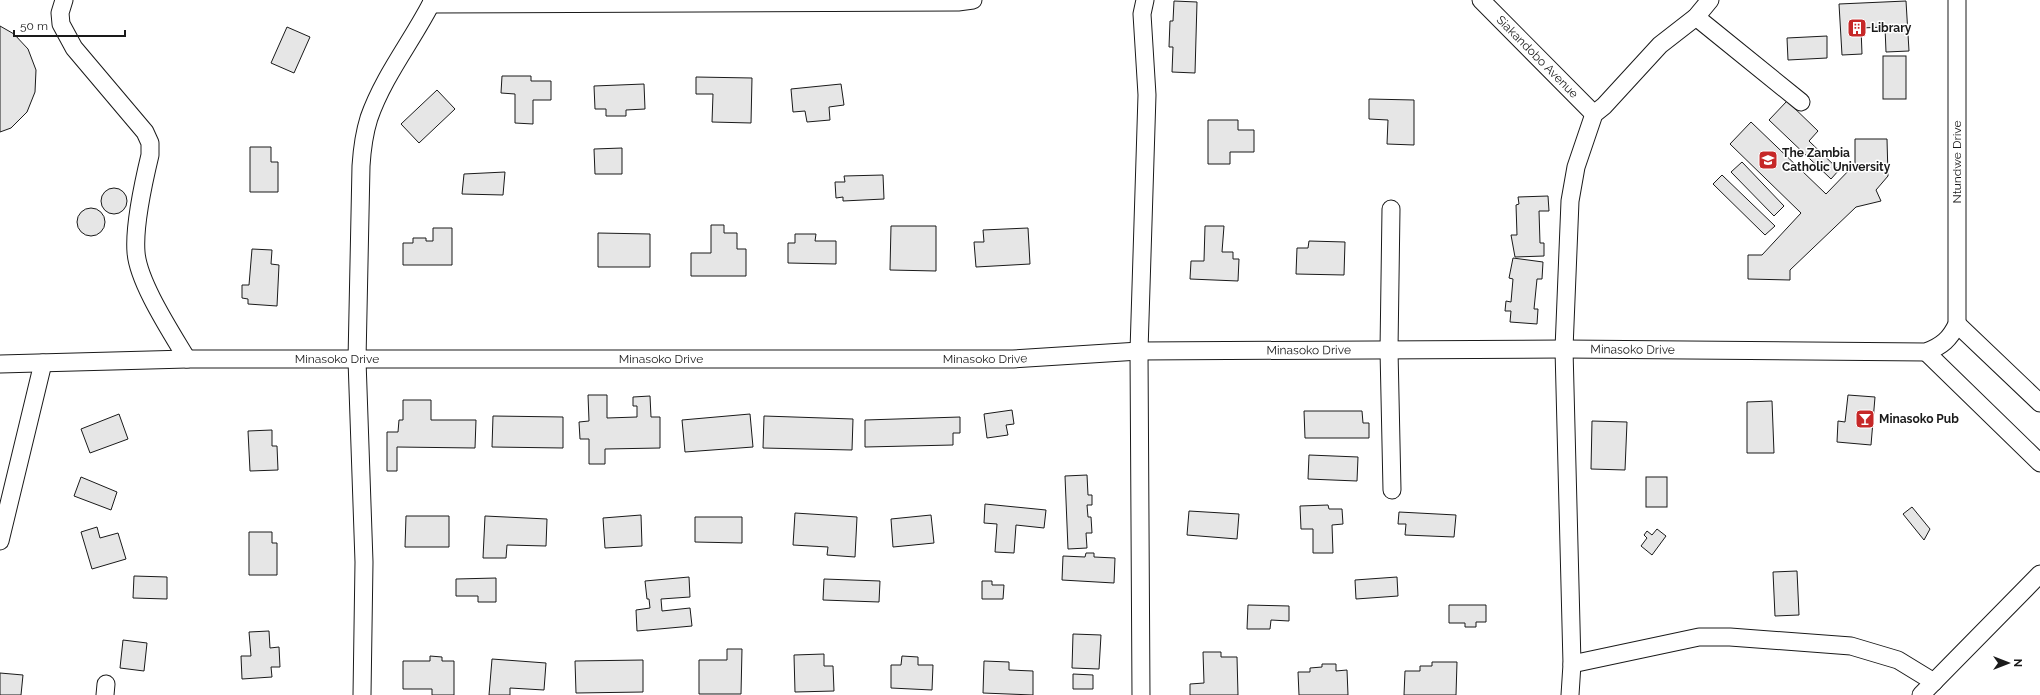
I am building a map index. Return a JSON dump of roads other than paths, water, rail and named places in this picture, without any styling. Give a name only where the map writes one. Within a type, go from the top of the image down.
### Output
[{"type":"street","points":[[64,0],[60,12],[61,24],[74,48],[145,132],[150,143],[150,155],[136,232],[136,252],[140,270],[162,318],[187,359]]},
{"type":"street","points":[[362,695],[364,562],[357,360],[361,166],[363,143],[370,118],[382,89],[432,2],[958,2],[973,0]]},
{"type":"street","points":[[1141,695],[1139,351],[1147,95],[1142,14],[1145,0]]},
{"type":"street","name":"Siakandobo Avenue","points":[[1481,0],[1594,114]]},
{"type":"street","points":[[1570,695],[1572,664],[1564,349],[1570,201],[1576,167],[1594,114],[1604,106],[1660,45],[1696,17],[1710,0]]},
{"type":"street","name":"Ntundwe Drive","points":[[1957,0],[1957,324]]},
{"type":"street","points":[[1696,17],[1801,102]]},
{"type":"street","points":[[1390,209],[1389,350],[1392,490]]},
{"type":"street","points":[[1957,324],[2040,403]]},
{"type":"street","name":"Minasoko Drive","points":[[0,364],[187,359],[1013,359],[1139,351],[1564,349],[1926,352],[1943,345],[1952,335],[1957,324]]},
{"type":"street","points":[[1926,352],[2040,463]]},
{"type":"street","points":[[0,541],[43,364]]},
{"type":"street","points":[[1921,695],[2040,574]]},
{"type":"street","points":[[1572,664],[1699,636],[1730,636],[1851,646],[1898,660],[1934,682]]},
{"type":"place","name":"Library","points":[[1857,28]]},
{"type":"place","name":"The Zambia Catholic University","points":[[1768,160]]},
{"type":"place","name":"Minasoko Pub","points":[[1865,419]]}]
